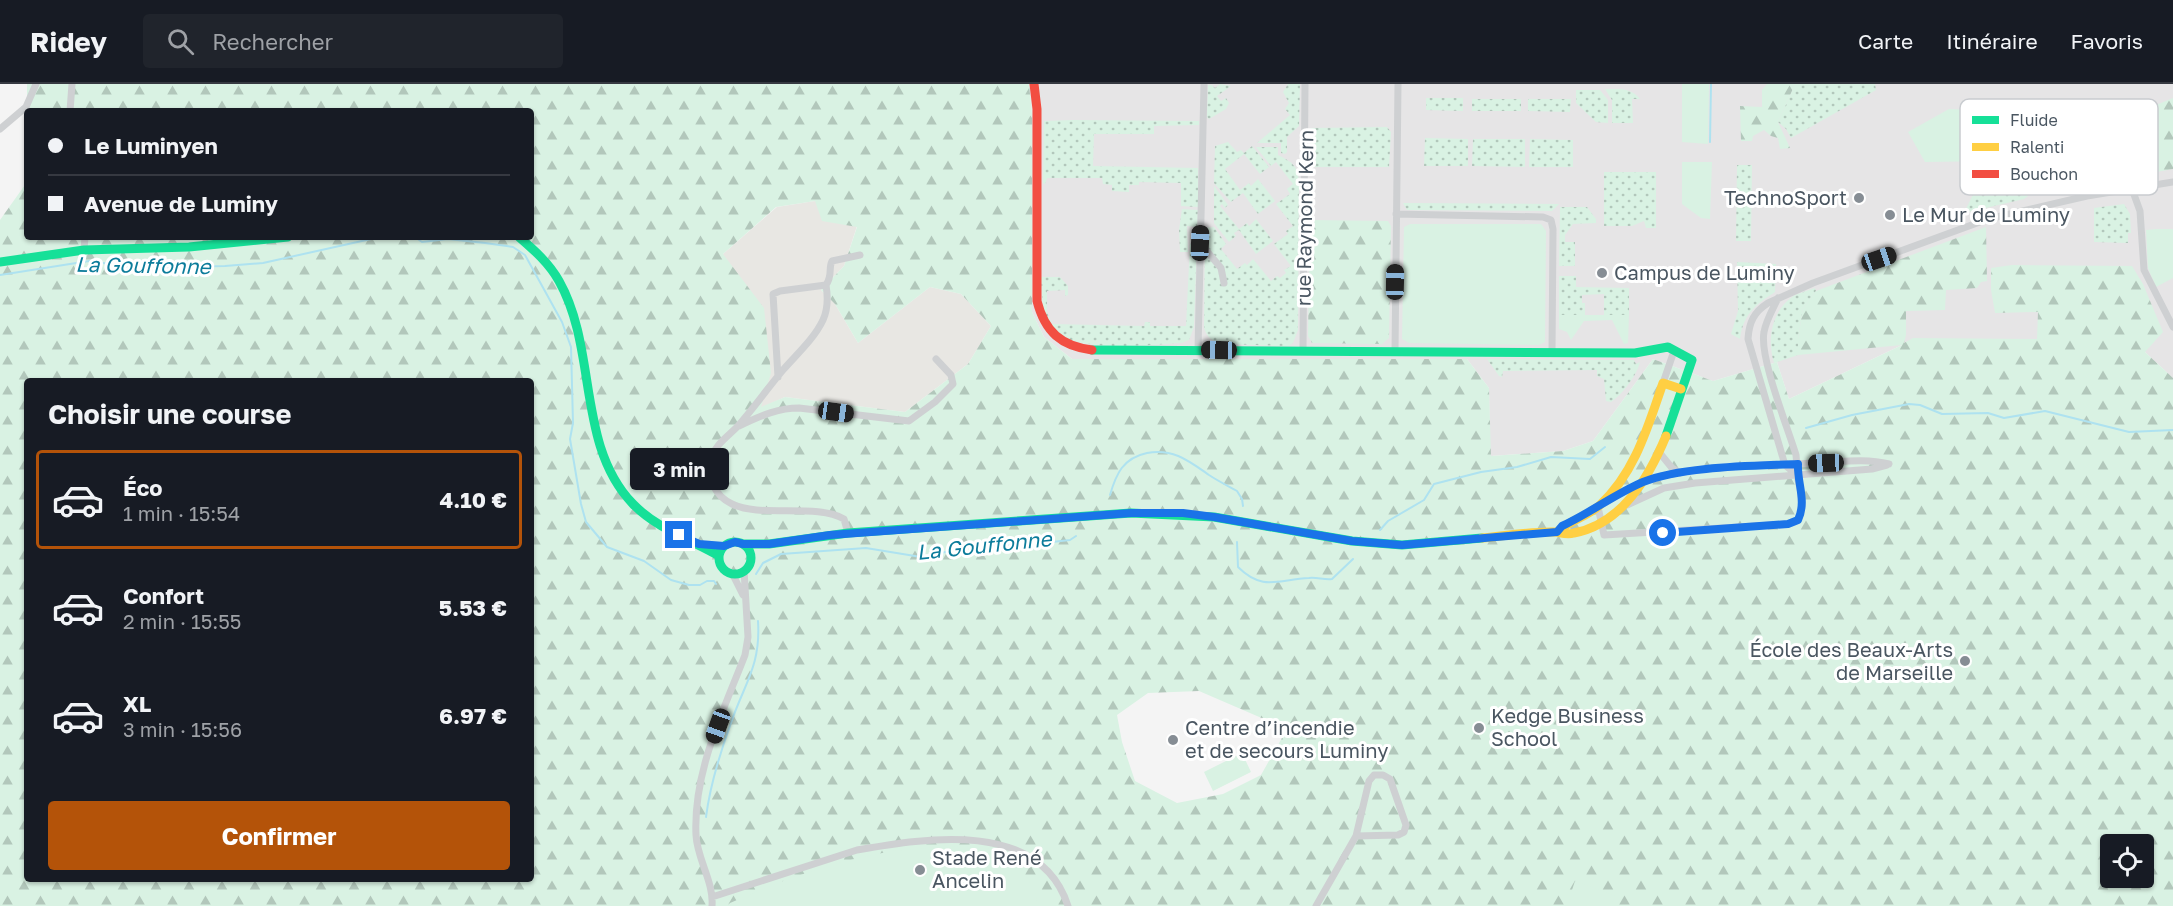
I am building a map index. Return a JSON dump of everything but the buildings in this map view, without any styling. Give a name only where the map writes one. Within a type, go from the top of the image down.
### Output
[{"type":"street","points":[[25,108],[36,84]]},
{"type":"street","points":[[70,108],[72,84]]},
{"type":"street","points":[[699,544],[724,546],[735,542],[769,544],[848,533],[1131,513],[1214,517],[1352,541],[1402,545],[1557,532],[1566,536],[1601,523],[1620,508],[1644,482],[1659,452],[1692,360],[1681,352],[1664,347],[1647,353],[1090,350],[1066,343],[1047,329],[1039,314],[1036,287],[1037,109],[1034,84]]},
{"type":"street","points":[[1198,350],[1204,84]]},
{"type":"street","name":"rue Raymond Kern","points":[[1303,351],[1305,84]]},
{"type":"street","points":[[1395,352],[1398,84]]},
{"type":"street","points":[[0,129],[24,109]]},
{"type":"street","points":[[2158,185],[2173,182]]},
{"type":"street","points":[[1797,475],[1785,465],[1748,339],[1748,329],[1755,314],[1778,298],[1988,219],[2100,195]]},
{"type":"street","points":[[2134,195],[2140,212],[2144,270],[2173,327]]},
{"type":"street","points":[[1396,214],[1543,217],[1551,220],[1553,229],[1552,353]]},
{"type":"street","points":[[84,250],[85,240]]},
{"type":"street","points":[[0,262],[84,250],[189,247],[258,240]]},
{"type":"street","points":[[522,240],[546,262],[569,298],[578,331],[600,448],[612,477],[634,507],[650,519],[719,556]]},
{"type":"street","points":[[1200,243],[1221,268],[1224,283]]},
{"type":"street","points":[[848,533],[844,519],[838,516],[741,507],[724,499],[713,485],[709,469],[710,460],[717,445],[736,428],[823,321],[827,309],[826,285],[830,279],[832,261],[860,255]]},
{"type":"street","points":[[778,377],[773,294],[826,285]]},
{"type":"street","points":[[1598,507],[1604,535],[1615,536],[1788,524],[1798,520],[1802,513],[1801,486],[1797,475],[1798,464],[1768,369],[1763,343],[1766,325],[1778,298]]},
{"type":"street","points":[[1598,507],[1617,488],[1636,458],[1674,351]]},
{"type":"street","points":[[736,428],[774,410],[786,408],[903,422],[915,419],[953,384],[951,375],[936,359]]},
{"type":"street","points":[[1663,383],[1681,389]]},
{"type":"street","points":[[1659,452],[1667,463],[1680,473]]},
{"type":"street","points":[[1557,532],[1562,526],[1644,482],[1680,473],[1873,460],[1889,464],[1872,469],[1674,486],[1647,494],[1620,508]]},
{"type":"street","points":[[732,573],[744,570],[749,564],[748,549],[743,544]]},
{"type":"street","points":[[750,556],[769,544]]},
{"type":"street","points":[[724,546],[719,556],[722,567],[732,573],[744,597]]},
{"type":"street","points":[[712,906],[712,897],[697,849],[698,798],[705,763],[745,655],[748,637],[744,570]]},
{"type":"street","points":[[1316,906],[1356,836],[1369,781],[1374,775],[1387,777],[1406,825],[1404,832],[1398,835],[1356,836]]},
{"type":"street","points":[[712,897],[857,850],[963,840],[989,841],[1030,856],[1046,869],[1059,885],[1068,906]]},
{"type":"shaded area","name":"Campus de Luminy","points":[[1029,84],[2173,84],[2173,378],[2145,352],[1904,344],[1789,399],[1777,362],[1713,381],[1653,359],[1593,441],[1563,451],[1490,456],[1489,388],[1467,359],[1072,359],[1044,337],[1032,312],[1032,114]]},
{"type":"shaded area","points":[[815,201],[857,226],[844,266],[821,290],[835,304],[858,343],[930,287],[961,294],[991,326],[968,364],[905,412],[785,397],[761,408],[723,254],[777,207]]},
{"type":"green space","points":[[27,84],[1029,84],[1032,114],[1032,312],[1044,337],[1072,359],[1467,359],[1489,388],[1491,456],[1563,451],[1593,441],[1653,359],[1713,381],[1777,362],[1789,399],[1902,345],[1798,355],[1803,308],[1816,291],[1986,227],[1987,281],[1981,282],[1977,288],[1946,290],[1945,310],[1906,311],[1904,343],[1913,338],[2037,339],[2038,312],[1995,313],[1991,290],[1991,268],[2012,265],[2132,266],[2143,284],[2163,332],[2145,352],[2173,378],[2173,906],[0,906],[0,220],[24,186],[24,240],[534,240],[534,108],[27,108]],"holes":[[[815,201],[822,221],[857,227],[844,266],[821,290],[835,304],[858,343],[930,287],[961,294],[991,326],[968,364],[905,412],[785,397],[761,407],[771,373],[764,308],[723,254],[776,207]],[[1199,691],[1287,729],[1261,775],[1223,794],[1177,803],[1135,781],[1122,742],[1117,715],[1148,693]]]},
{"type":"green space","points":[[1220,84],[1231,86],[1217,96],[1221,101],[1226,98],[1229,103],[1226,109],[1209,119],[1207,117],[1208,85],[1215,88]]},
{"type":"green space","points":[[1288,84],[1300,84],[1299,126],[1287,137],[1285,154],[1281,153],[1281,143],[1257,143],[1290,115],[1285,109],[1289,103],[1283,92]]},
{"type":"green space","points":[[1682,84],[1709,84],[1708,144],[1682,142]]},
{"type":"green space","points":[[1767,84],[1795,84],[1778,122],[1790,148],[1780,149],[1778,138],[1764,130],[1753,136],[1752,141],[1741,141],[1740,106],[1762,107],[1762,90]]},
{"type":"green space","points":[[1795,84],[1875,84],[1876,90],[1791,138],[1778,122]]},
{"type":"green space","points":[[1605,89],[1633,92],[1640,99],[1632,99],[1633,123],[1612,123],[1612,100]]},
{"type":"green space","points":[[1576,90],[1600,90],[1608,100],[1608,123],[1596,122],[1576,103]]},
{"type":"green space","points":[[1426,98],[1463,98],[1463,111],[1426,110]]},
{"type":"green space","points":[[2173,98],[2173,169],[2158,172],[2158,104]]},
{"type":"green space","points":[[1472,99],[1521,99],[1521,111],[1472,111]]},
{"type":"green space","points":[[1528,99],[1571,99],[1570,112],[1528,111]]},
{"type":"green space","points":[[1949,109],[1960,109],[1960,162],[1925,162],[1908,132]]},
{"type":"green space","points":[[1044,121],[1199,121],[1199,125],[1154,126],[1154,134],[1094,134],[1093,166],[1198,168],[1198,207],[1181,206],[1181,183],[1139,182],[1139,185],[1129,185],[1129,192],[1112,191],[1112,185],[1103,184],[1102,178],[1047,178],[1045,184],[1043,183]]},
{"type":"green space","points":[[1387,127],[1391,132],[1389,167],[1313,167],[1309,164],[1311,128]]},
{"type":"green space","points":[[1425,138],[1468,139],[1468,166],[1424,166]]},
{"type":"green space","points":[[1473,139],[1525,139],[1525,167],[1472,166]]},
{"type":"green space","points":[[1530,139],[1573,140],[1573,167],[1529,167]]},
{"type":"green space","points":[[1228,142],[1237,152],[1241,150],[1244,153],[1252,146],[1269,167],[1260,174],[1244,154],[1225,169],[1240,190],[1249,183],[1251,186],[1258,179],[1275,201],[1258,214],[1243,193],[1231,202],[1214,183],[1215,146]]},
{"type":"green space","points":[[1256,147],[1278,147],[1278,155],[1293,165],[1299,181],[1298,330],[1293,343],[1288,346],[1223,344],[1211,339],[1204,328],[1205,228],[1214,227],[1226,244],[1221,249],[1237,269],[1245,263],[1247,265],[1253,259],[1271,281],[1277,276],[1280,278],[1286,273],[1284,270],[1291,266],[1274,244],[1288,234],[1286,231],[1293,226],[1276,204],[1290,194],[1287,189],[1293,184],[1276,162],[1271,166]]},
{"type":"green space","points":[[1682,162],[1712,162],[1710,219],[1701,218],[1682,204]]},
{"type":"green space","points":[[1737,165],[1752,165],[1751,241],[1736,241]]},
{"type":"green space","points":[[1604,172],[1656,172],[1656,228],[1646,228],[1644,221],[1632,226],[1604,226]]},
{"type":"green space","points":[[1214,186],[1228,205],[1225,208],[1222,204],[1220,206],[1239,229],[1247,223],[1249,226],[1256,219],[1273,241],[1256,254],[1239,230],[1234,233],[1236,236],[1229,242],[1214,223]]},
{"type":"green space","points":[[1973,195],[2028,195],[2024,199],[1964,213]]},
{"type":"green space","points":[[1403,203],[1559,204],[1552,211],[1407,210]]},
{"type":"green space","points":[[2124,204],[2130,214],[2131,233],[2128,233],[2128,243],[2094,242],[2094,208]]},
{"type":"green space","points":[[1560,207],[1587,207],[1596,219],[1596,223],[1573,224],[1565,235],[1565,242],[1575,242],[1575,266],[1559,266]]},
{"type":"green space","points":[[1182,209],[1198,210],[1194,327],[1189,340],[1182,343],[1151,345],[1093,345],[1061,336],[1051,327],[1044,309],[1041,277],[1060,277],[1068,286],[1068,295],[1065,296],[1065,290],[1047,291],[1047,312],[1052,324],[1144,326],[1145,322],[1150,322],[1150,326],[1186,326],[1190,244],[1195,243],[1195,227],[1187,226],[1188,252],[1180,252],[1179,230]]},
{"type":"green space","points":[[1310,220],[1388,221],[1391,226],[1389,338],[1382,344],[1312,343],[1308,336]]},
{"type":"green space","points":[[1410,224],[1541,224],[1546,231],[1545,342],[1539,345],[1409,343],[1402,339],[1404,227]]},
{"type":"green space","points":[[2173,229],[2173,278],[2156,287],[2148,268],[2146,230]]},
{"type":"green space","points":[[1737,262],[1776,264],[1775,292],[1751,311],[1744,323],[1740,339],[1731,334],[1738,311]]},
{"type":"green space","points":[[1559,276],[1576,276],[1576,287],[1629,288],[1629,315],[1604,315],[1604,294],[1582,295],[1585,315],[1559,315]]},
{"type":"green space","points":[[1815,288],[1816,291],[1803,308],[1798,355],[1774,363],[1771,336],[1779,310],[1792,297]]},
{"type":"green space","points":[[1559,315],[1629,315],[1628,343],[1624,344],[1612,320],[1584,321],[1571,340],[1567,332],[1559,329]]},
{"type":"green space","points":[[1487,359],[1634,360],[1636,364],[1640,362],[1636,373],[1620,395],[1611,402],[1606,401],[1604,379],[1597,376],[1597,370],[1503,371],[1502,377]]},
{"type":"green space","points":[[1242,753],[1251,772],[1213,791],[1204,772]]},
{"type":"green space","name":"Stade René Ancelin","points":[[974,846],[998,851],[1014,863],[1031,883],[1037,906],[727,906],[785,880],[863,857],[905,850]]},
{"type":"green space","points":[[1575,881],[1615,896],[1611,906],[1588,906],[1569,899]]},
{"type":"waterway","points":[[1710,142],[1711,84]]},
{"type":"waterway","name":"La Gouffonne","points":[[0,275],[89,261],[138,268],[263,263],[366,240]]},
{"type":"waterway","name":"La Gouffonne","points":[[419,240],[422,242],[439,240]]},
{"type":"waterway","name":"La Gouffonne","points":[[457,240],[513,247],[525,255],[562,322],[571,347],[573,423],[570,439],[586,522],[607,547],[644,561],[671,580],[689,585],[700,585],[707,581],[714,581],[716,584]]},
{"type":"waterway","name":"La Gouffonne","points":[[1806,428],[1852,415],[1909,404],[1920,405],[1942,414],[1988,413],[2004,418],[2045,411],[2129,432],[2173,430]]},
{"type":"waterway","name":"La Gouffonne","points":[[1380,530],[1388,521],[1424,500],[1434,484],[1481,472],[1517,467],[1551,457],[1590,459],[1605,447]]},
{"type":"waterway","name":"La Gouffonne","points":[[1110,495],[1115,480],[1126,463],[1139,455],[1165,452],[1180,457],[1237,491],[1243,506]]},
{"type":"waterway","name":"La Gouffonne","points":[[756,574],[763,563],[781,554],[866,548],[921,557],[970,547],[1052,542],[1070,540],[1076,536]]},
{"type":"waterway","name":"La Gouffonne","points":[[1237,542],[1238,567],[1247,575],[1264,582],[1312,578],[1332,579],[1353,559]]},
{"type":"waterway","points":[[706,817],[719,758],[754,663],[758,621]]},
{"type":"traffic: fast","points":[[0,262],[84,250],[189,247],[258,240]]},
{"type":"traffic: fast","points":[[522,240],[551,268],[571,308],[579,337],[595,426],[603,454],[615,480],[633,504],[652,520],[719,556]]},
{"type":"traffic: fast","points":[[1092,350],[1635,353],[1668,347],[1692,360],[1666,436]]},
{"type":"traffic: fast","points":[[743,544],[769,544],[848,533],[1131,513],[1214,517],[1352,541],[1402,545],[1482,538]]},
{"type":"traffic: fast","points":[[735,542],[746,547],[751,558],[746,569],[735,574],[724,569],[719,558],[724,547],[735,542]]},
{"type":"traffic: slow","points":[[1557,532],[1600,505],[1622,478],[1639,448],[1663,383],[1681,389]]},
{"type":"traffic: slow","points":[[1482,538],[1538,532],[1571,534],[1591,528],[1606,520],[1632,496],[1651,467],[1666,436]]},
{"type":"traffic: jam","points":[[1034,84],[1037,109],[1037,301],[1040,312],[1056,336],[1071,345],[1092,350]]},
{"type":"place","name":"TechnoSport","points":[[1859,198]]},
{"type":"place","name":"Le Mur de Luminy","points":[[1890,215]]},
{"type":"place","name":"Campus de Luminy","points":[[1602,273]]},
{"type":"place","name":"École des Beaux-Arts de Marseille","points":[[1965,661]]},
{"type":"place","name":"Kedge Business School","points":[[1479,728]]},
{"type":"place","name":"Centre d’incendie et de secours Luminy","points":[[1173,740]]},
{"type":"place","name":"Stade René Ancelin","points":[[920,870]]},
{"type":"route","points":[[679,535],[699,544],[724,546],[731,542],[769,544],[848,533],[1131,513],[1183,513],[1352,541],[1420,545],[1557,532],[1562,526],[1581,518],[1644,482],[1680,473],[1798,464],[1797,475],[1801,486],[1802,513],[1798,520],[1788,524],[1663,533]]}]
